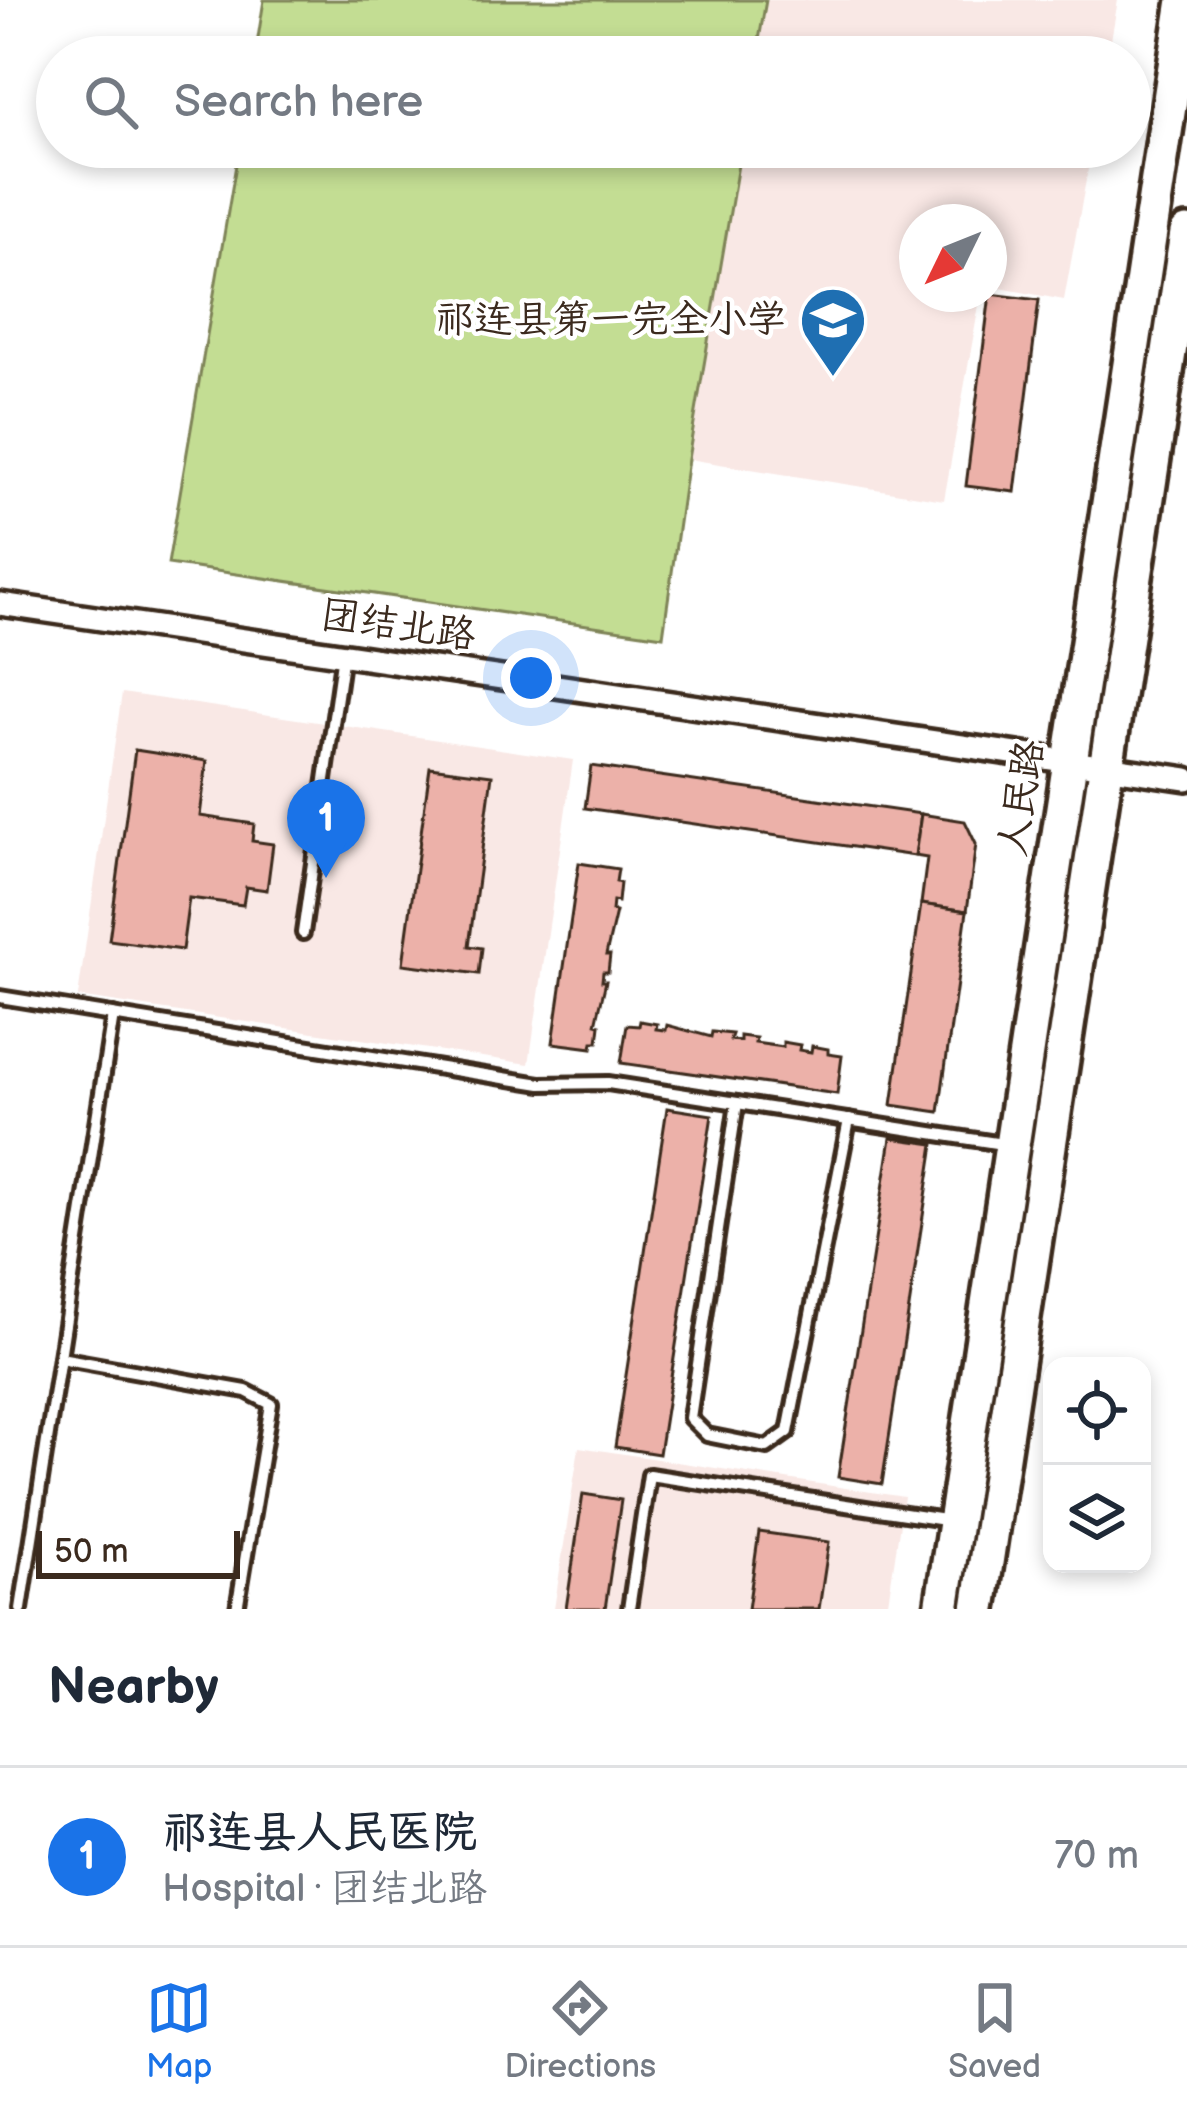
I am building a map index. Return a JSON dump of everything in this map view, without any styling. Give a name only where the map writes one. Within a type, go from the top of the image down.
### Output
[{"type":"main road","name":"人民路","points":[[942,1609],[1185,0]]},
{"type":"main road","name":"人民路","points":[[979,1609],[1187,233]]},
{"type":"street","name":"团结北路","points":[[0,604],[1187,779]]},
{"type":"lane","points":[[303,933],[343,655]]},
{"type":"lane","points":[[0,997],[542,1084],[608,1083],[1012,1145]]},
{"type":"lane","points":[[21,1609],[113,1015]]},
{"type":"lane","points":[[737,1103],[690,1418],[707,1436],[767,1447],[788,1432],[849,1120]]},
{"type":"lane","points":[[60,1358],[246,1391],[271,1404],[237,1609]]},
{"type":"lane","points":[[629,1609],[649,1475],[955,1521]]},
{"type":"shaded area","points":[[766,0],[1118,0],[1112,36],[760,36]]},
{"type":"shaded area","name":"祁连县第一完全小学","points":[[737,168],[1088,168],[1064,300],[1007,289],[1007,204],[899,204],[899,312],[978,312],[944,500],[688,459]]},
{"type":"shaded area","points":[[122,693],[573,760],[529,1064],[78,997]]},
{"type":"shaded area","points":[[579,1447],[904,1497],[887,1609],[554,1609]]},
{"type":"green space","points":[[264,0],[766,0],[760,36],[258,36]]},
{"type":"green space","points":[[235,168],[737,168],[663,636],[168,564]]},
{"type":"building","points":[[1007,296],[1039,300],[1015,492],[966,486],[988,312],[1007,312]]},
{"type":"building","points":[[135,750],[207,761],[200,816],[254,824],[252,841],[273,844],[267,890],[246,887],[243,905],[189,898],[182,950],[109,940]]},
{"type":"building","points":[[591,766],[921,814],[915,856],[585,808]]},
{"type":"building","points":[[430,767],[492,775],[469,946],[482,948],[479,974],[403,964]]},
{"type":"building","points":[[921,814],[965,821],[976,844],[967,911],[921,904],[927,858],[915,856]]},
{"type":"building","points":[[579,863],[618,869],[616,882],[620,883],[618,902],[613,901],[616,912],[606,955],[610,955],[608,972],[603,972],[602,981],[606,981],[596,1024],[600,1025],[598,1042],[592,1048],[553,1043]]},
{"type":"building","points":[[921,904],[967,911],[939,1112],[892,1105]]},
{"type":"building","points":[[640,1021],[657,1024],[656,1029],[666,1030],[667,1025],[711,1037],[712,1032],[732,1034],[730,1040],[740,1041],[740,1036],[756,1038],[755,1043],[800,1045],[799,1050],[811,1052],[812,1046],[828,1049],[828,1054],[842,1056],[837,1094],[621,1063],[627,1025],[639,1026]]},
{"type":"building","points":[[667,1108],[712,1115],[659,1454],[615,1447]]},
{"type":"building","points":[[891,1138],[934,1144],[882,1484],[838,1477]]},
{"type":"building","points":[[583,1494],[621,1500],[605,1609],[566,1609]]},
{"type":"building","points":[[759,1532],[829,1542],[819,1609],[748,1609]]},
{"type":"place","name":"祁连县第一完全小学","points":[[833,379]]},
{"type":"place","name":"祁连县人民医院","points":[[326,878]]}]
